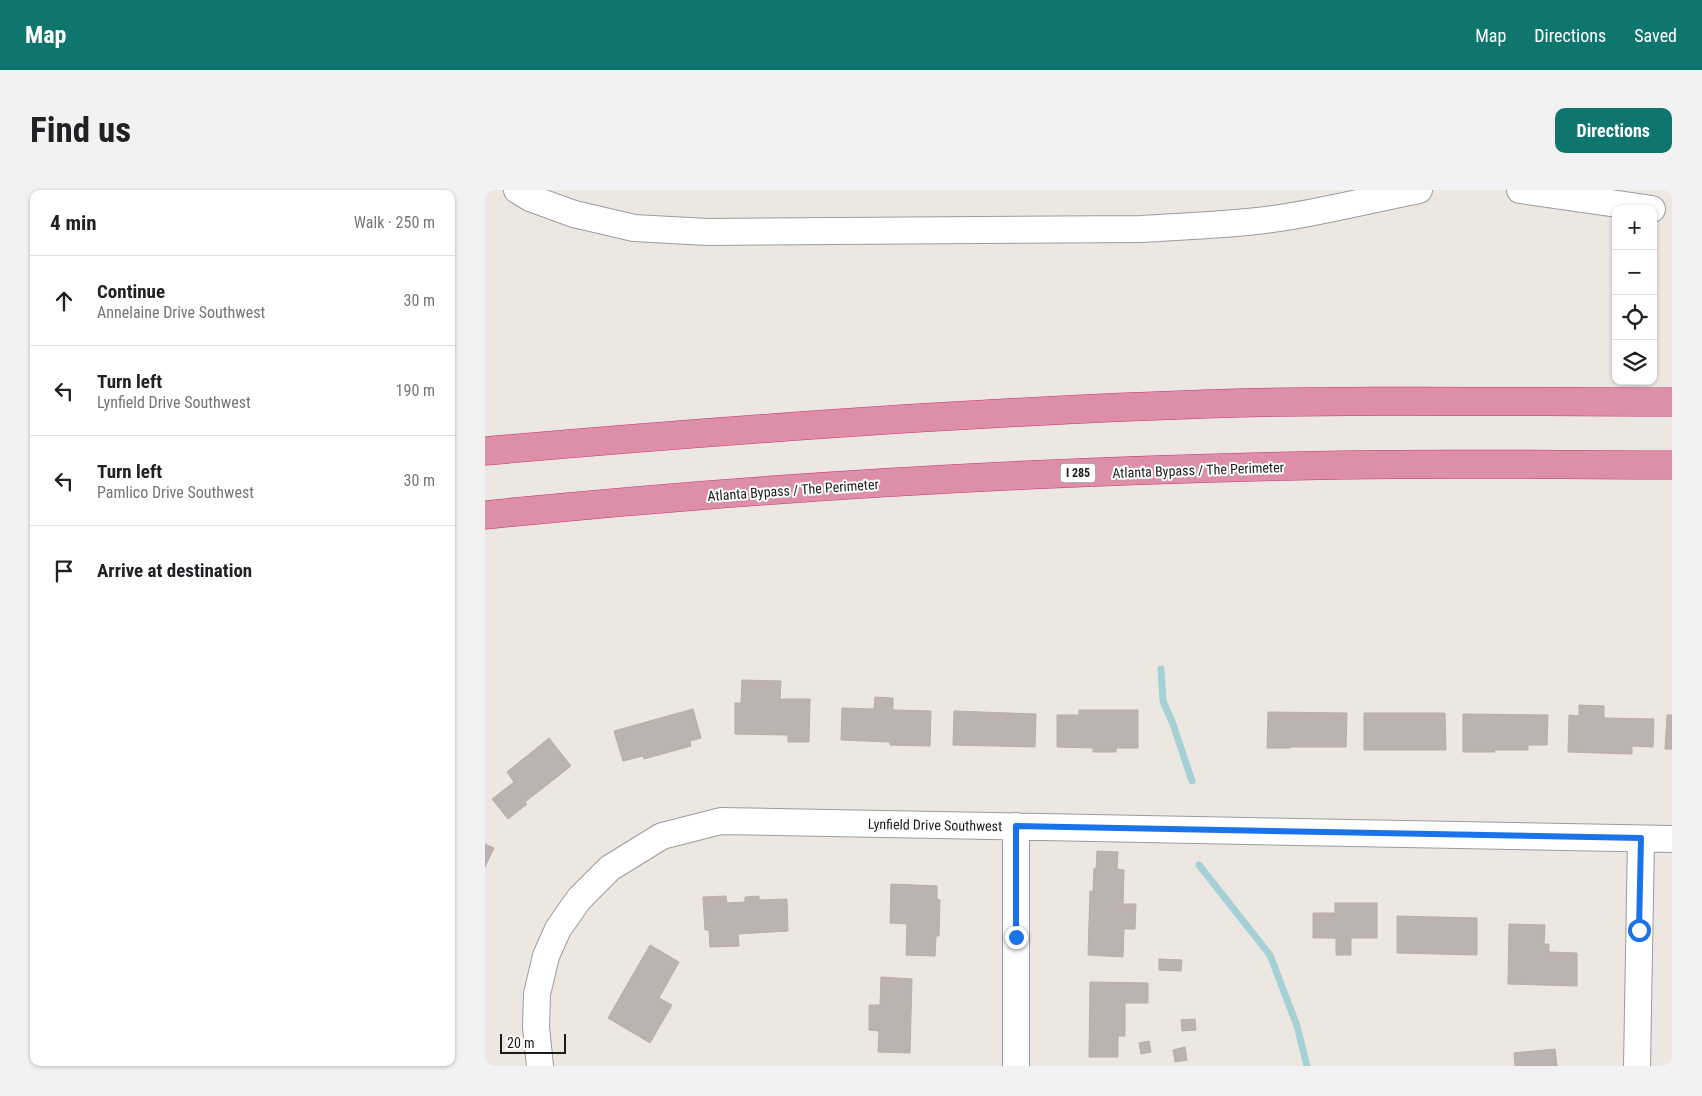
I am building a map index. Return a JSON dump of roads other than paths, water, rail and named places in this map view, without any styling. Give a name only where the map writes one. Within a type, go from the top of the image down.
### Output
[{"type":"highway","points":[[485,451],[720,432],[1009,413],[1195,405],[1353,401],[1672,402]]},
{"type":"highway","name":"Atlanta Bypass / The Perimeter","points":[[485,515],[606,503],[1008,475],[1344,465],[1672,465]]},
{"type":"street","points":[[517,190],[530,198],[574,214],[634,228],[717,232],[1142,229],[1211,225],[1277,218],[1331,209],[1419,190]]},
{"type":"street","points":[[1520,190],[1648,205]]},
{"type":"street","name":"Lynfield Drive Southwest","points":[[540,1066],[536,1027],[537,994],[546,956],[558,929],[579,899],[610,868],[662,836],[721,821],[1672,839]]},
{"type":"street","points":[[1016,826],[1016,1066]]},
{"type":"street","points":[[1637,1066],[1641,838]]},
{"type":"waterway","points":[[1161,669],[1163,701],[1173,724],[1192,781]]},
{"type":"waterway","points":[[1199,865],[1270,955],[1297,1026],[1307,1066]]}]
